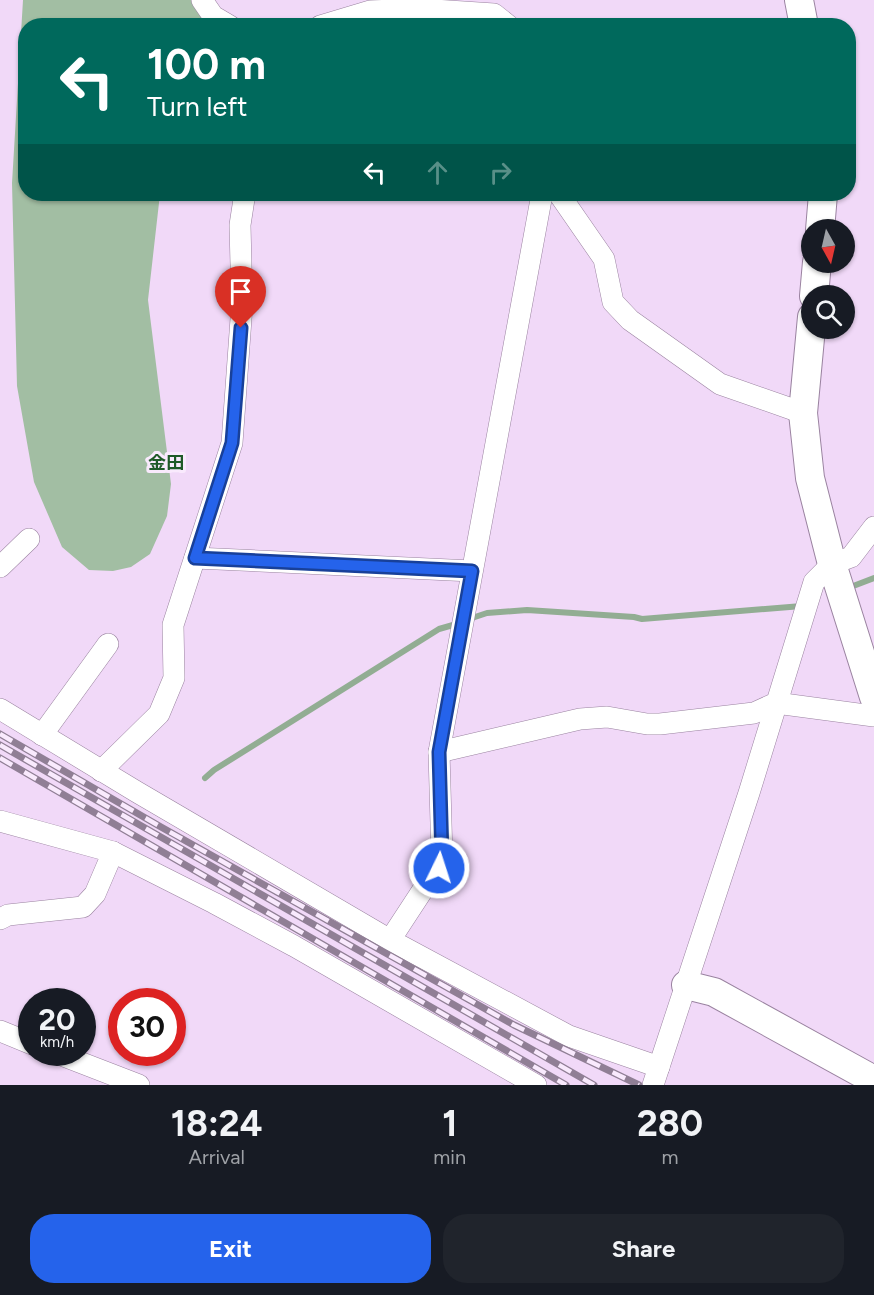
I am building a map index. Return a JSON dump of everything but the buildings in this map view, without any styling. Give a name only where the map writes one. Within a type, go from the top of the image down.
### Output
[{"type":"street","points":[[201,0],[216,18]]},
{"type":"street","points":[[799,0],[802,18]]},
{"type":"street","points":[[340,18],[369,6],[419,9],[467,6],[494,14],[499,18]]},
{"type":"street","points":[[101,771],[159,714],[174,678],[173,625],[232,443],[242,305],[240,225],[244,201]]},
{"type":"street","points":[[390,940],[439,868],[442,858],[439,752],[541,201]]},
{"type":"street","points":[[564,201],[604,259],[613,302],[630,320],[720,384],[803,413]]},
{"type":"street","points":[[821,219],[822,201]]},
{"type":"street","points":[[810,339],[803,413],[810,478],[832,564],[874,697]]},
{"type":"street","points":[[0,709],[101,771],[390,940],[569,1036],[656,1076],[814,582],[832,564],[851,557],[874,527]]},
{"type":"street","points":[[0,567],[29,539]]},
{"type":"street","points":[[195,558],[472,571]]},
{"type":"street","points":[[42,735],[108,645]]},
{"type":"street","points":[[439,752],[580,719],[607,717],[660,724],[754,713],[776,704],[874,716]]},
{"type":"street","points":[[0,821],[113,852],[294,946],[536,1085]]},
{"type":"street","points":[[0,919],[8,915],[83,907],[95,894],[113,852]]},
{"type":"street","points":[[686,985],[714,992],[874,1080]]},
{"type":"street","points":[[0,1031],[18,1038]]},
{"type":"street","points":[[90,1066],[139,1085]]},
{"type":"green space","points":[[23,0],[206,0],[202,18],[22,18]]},
{"type":"green space","points":[[18,83],[18,201],[159,201],[148,300],[171,484],[167,516],[150,554],[131,567],[113,571],[89,570],[62,547],[34,482],[17,386],[12,183]]},
{"type":"waterway","points":[[848,588],[874,578]]},
{"type":"waterway","points":[[469,619],[487,613],[527,610],[642,619],[802,606]]},
{"type":"waterway","points":[[205,778],[214,770],[439,629],[460,623]]},
{"type":"railway","points":[[0,734],[514,1025],[639,1085]]},
{"type":"railway","points":[[0,745],[594,1085]]},
{"type":"railway","points":[[0,758],[566,1085]]},
{"type":"district","name":"金田","points":[[166,463]]},
{"type":"route","points":[[241,328],[232,443],[195,558],[472,571],[439,752],[442,858],[439,868]]}]
